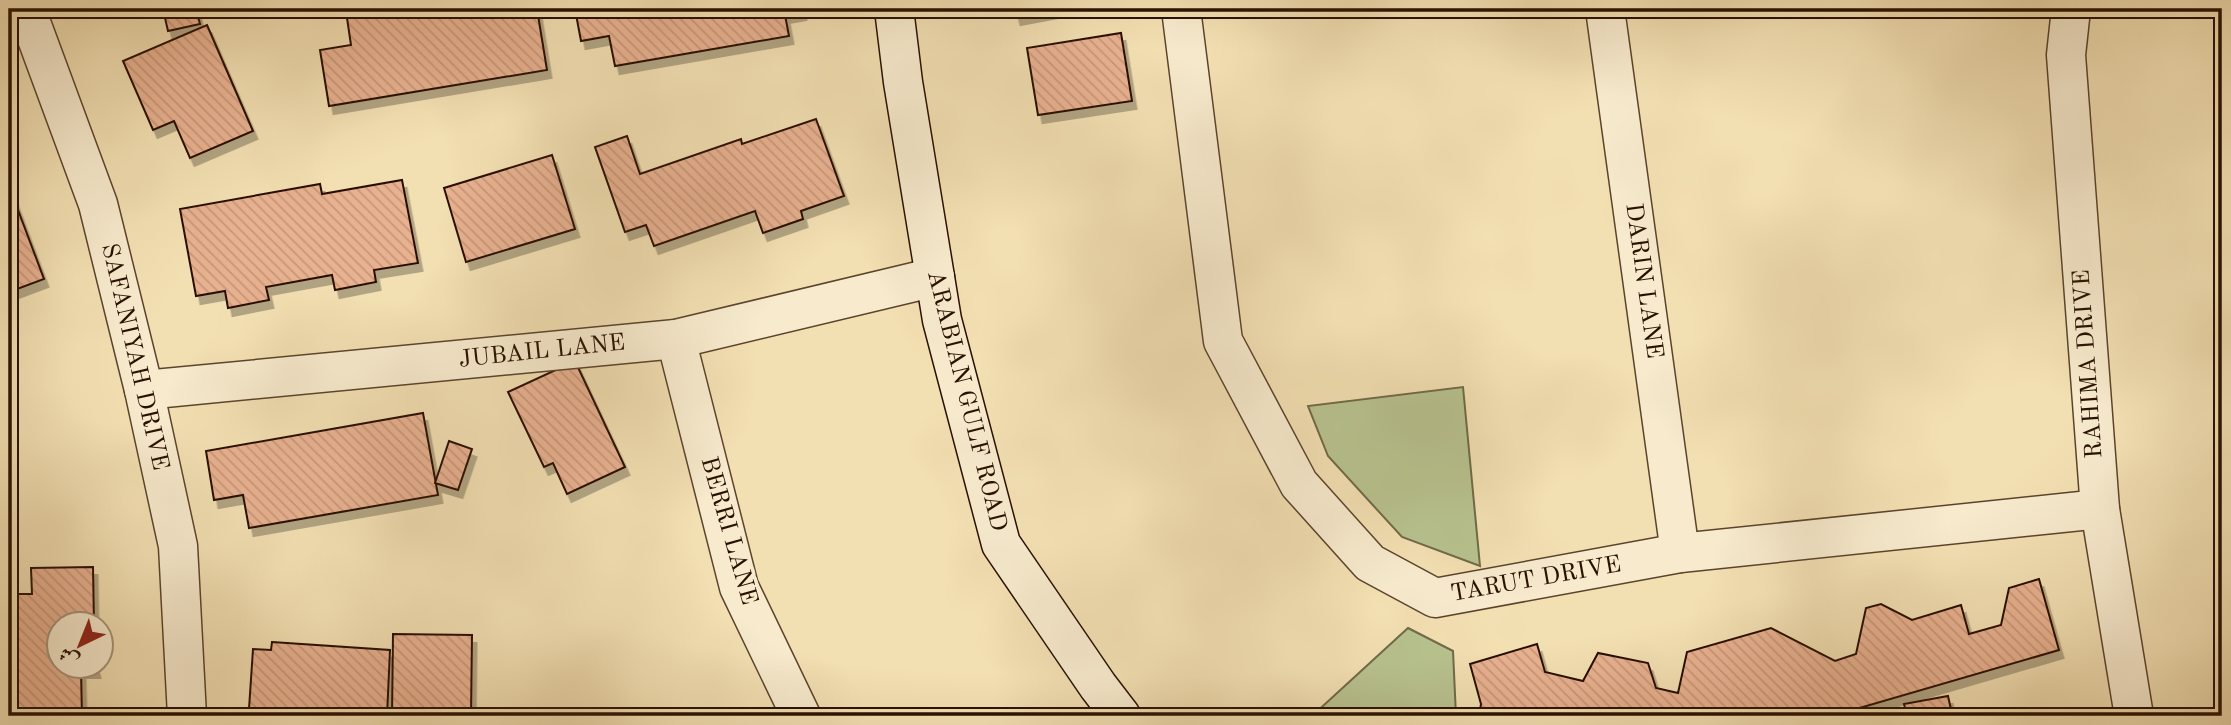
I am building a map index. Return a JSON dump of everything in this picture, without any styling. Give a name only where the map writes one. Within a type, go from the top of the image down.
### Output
[{"type":"street","name":"SAFANIYAH DRIVE","points":[[26,9],[98,204],[144,390],[178,547],[187,716]]},
{"type":"street","name":"ARABIAN GULF ROAD","points":[[894,9],[903,82],[942,320],[1001,544],[1121,716]]},
{"type":"street","name":"TARUT DRIVE","points":[[1181,9],[1223,341],[1299,484],[1370,563],[1435,598],[1680,553],[2100,509]]},
{"type":"street","name":"DARIN LANE","points":[[1605,9],[1680,553]]},
{"type":"street","name":"RAHIMA DRIVE","points":[[2071,9],[2067,55],[2100,509],[2134,716]]},
{"type":"street","name":"JUBAIL LANE","points":[[144,390],[676,339],[935,276]]},
{"type":"street","name":"BERRI LANE","points":[[676,339],[739,587],[801,716]]},
{"type":"green space","points":[[1463,387],[1480,566],[1402,537],[1328,456],[1308,406]]},
{"type":"green space","points":[[1408,628],[1453,651],[1456,716],[1312,716]]},
{"type":"building","points":[[163,9],[196,9],[200,24],[168,31]]},
{"type":"building","points":[[403,9],[537,9],[547,70],[329,106],[320,50],[351,45],[347,18]]},
{"type":"building","points":[[575,9],[801,9],[802,12],[785,15],[789,36],[615,66],[609,36],[581,41]]},
{"type":"building","points":[[1014,9],[1059,9],[1016,17]]},
{"type":"building","points":[[207,25],[253,131],[190,158],[174,121],[153,130],[123,61]]},
{"type":"building","points":[[1121,33],[1132,101],[1038,115],[1027,48]]},
{"type":"building","points":[[816,119],[844,196],[801,211],[803,219],[763,233],[755,211],[654,246],[646,225],[625,232],[595,147],[627,136],[640,174],[741,139],[742,144]]},
{"type":"building","points":[[552,155],[575,229],[466,262],[444,188]]},
{"type":"building","points":[[402,180],[418,263],[374,270],[376,282],[335,290],[332,275],[266,287],[269,300],[228,308],[225,291],[196,296],[180,209],[320,184],[322,194]]},
{"type":"building","points":[[9,186],[44,279],[9,292]]},
{"type":"building","points":[[575,361],[625,467],[567,494],[553,463],[544,467],[508,392]]},
{"type":"building","points":[[423,413],[438,495],[249,528],[243,495],[214,500],[206,451]]},
{"type":"building","points":[[449,441],[472,449],[458,490],[435,483]]},
{"type":"building","points":[[93,567],[94,610],[46,610],[46,680],[81,680],[82,716],[16,716],[14,594],[32,594],[31,568]]},
{"type":"building","points":[[2039,579],[2059,650],[1832,716],[1479,716],[1481,704],[1470,664],[1537,644],[1545,672],[1583,681],[1598,653],[1648,663],[1656,688],[1678,693],[1687,652],[1771,628],[1835,661],[1856,654],[1866,608],[1881,604],[1912,620],[1961,605],[1969,634],[2001,625],[2009,588]]},
{"type":"building","points":[[393,634],[472,635],[471,716],[392,716]]},
{"type":"building","points":[[272,642],[390,650],[387,716],[281,716],[282,711],[249,709],[253,649],[271,650]]},
{"type":"building","points":[[1948,696],[1952,714],[1907,716],[1904,704]]}]
